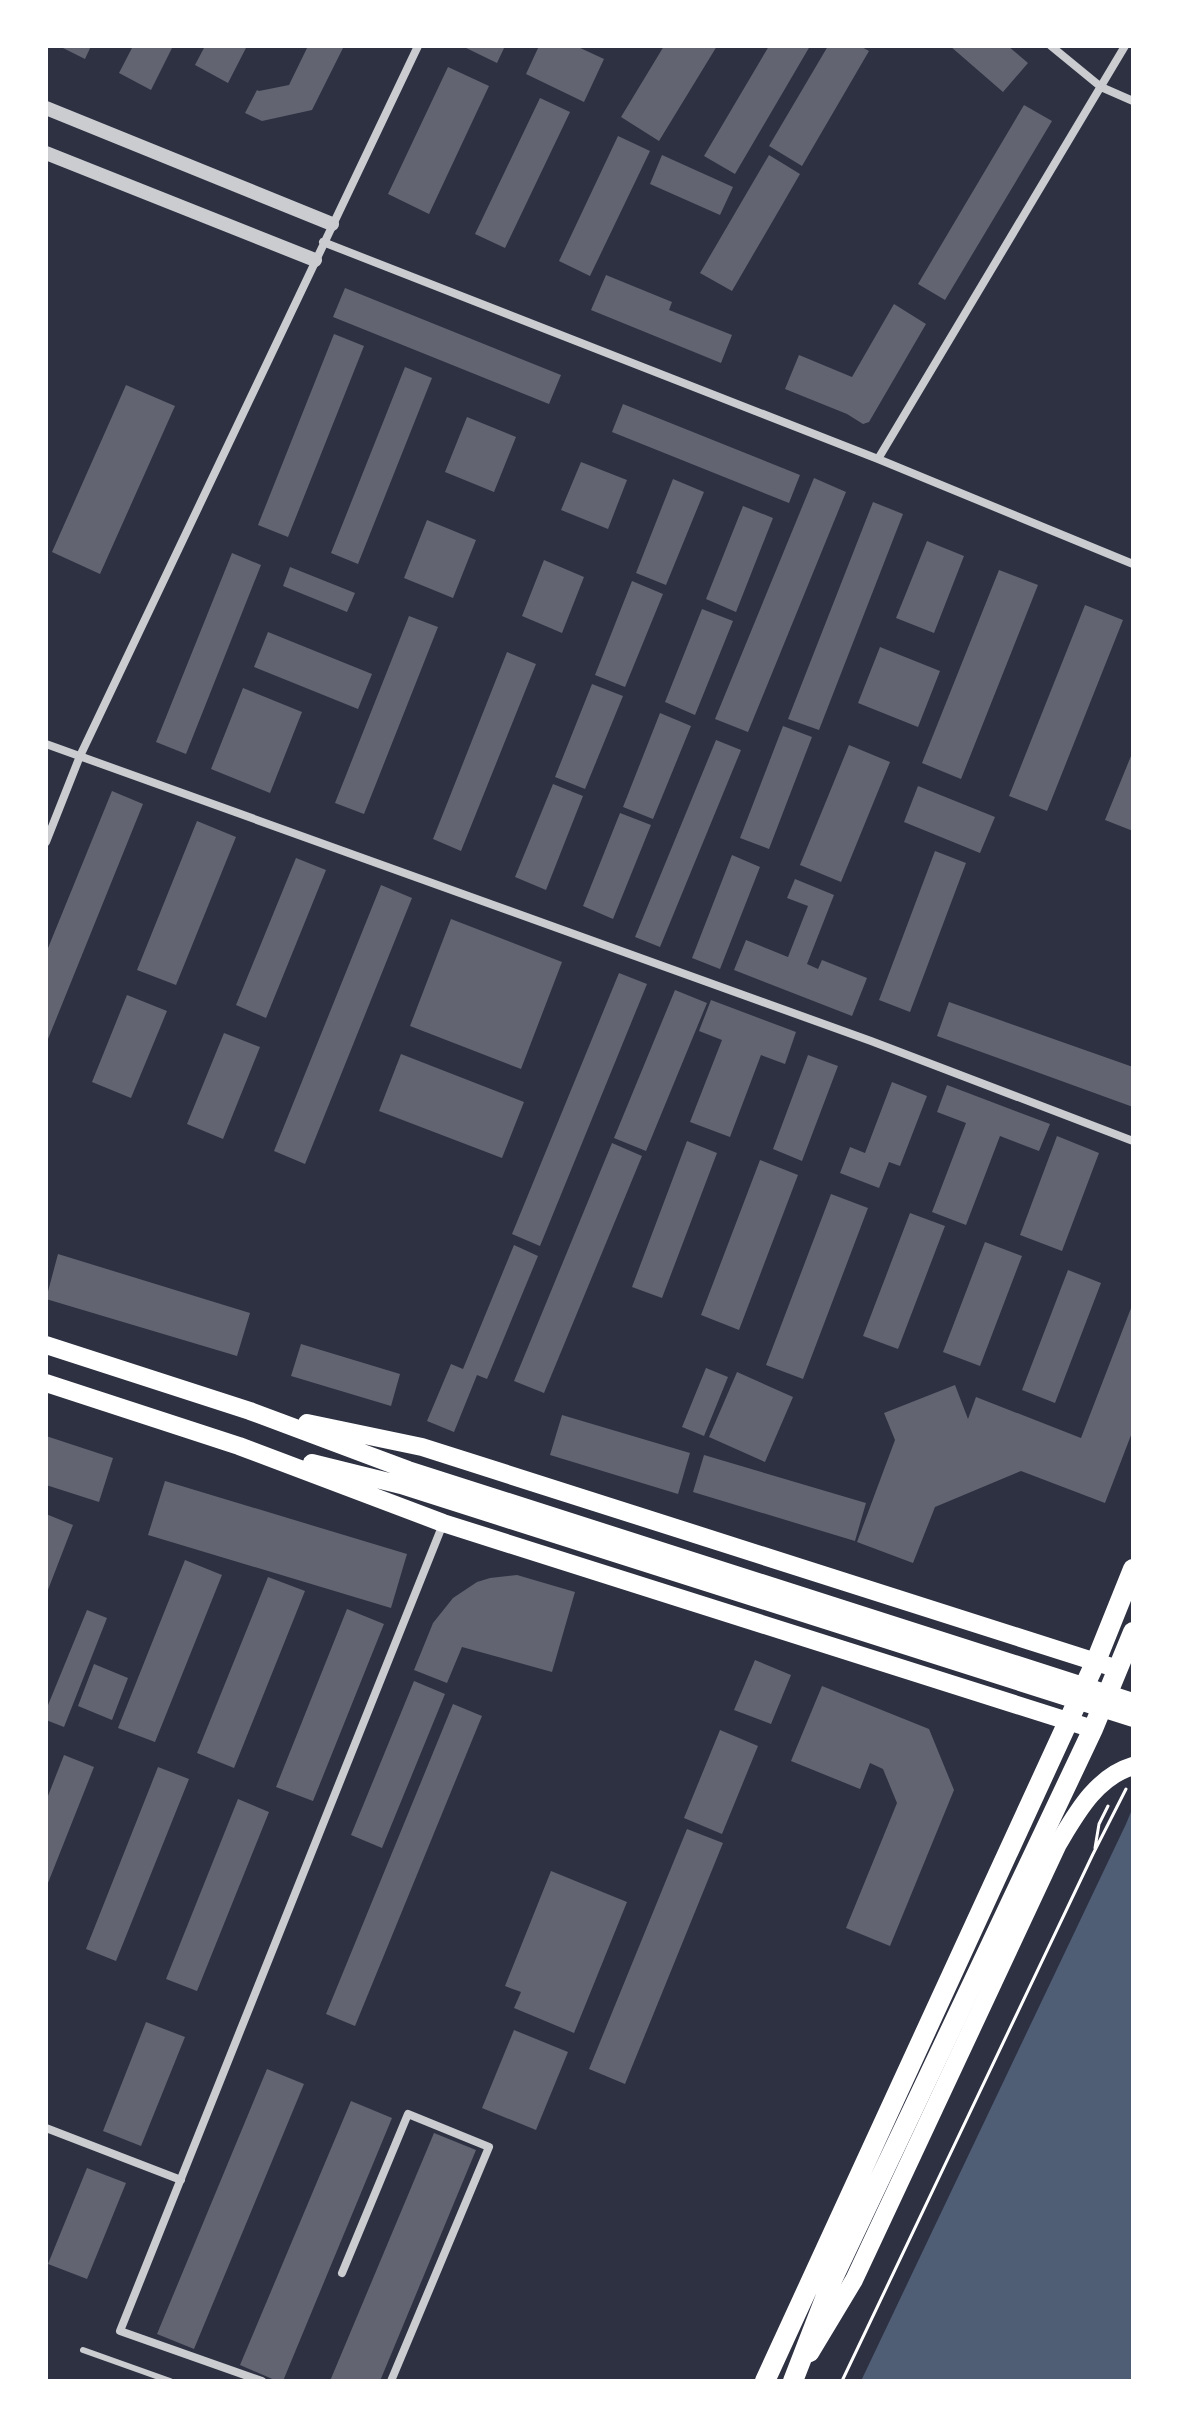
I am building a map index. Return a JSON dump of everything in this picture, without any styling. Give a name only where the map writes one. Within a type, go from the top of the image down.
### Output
[{"type":"highway","points":[[765,2381],[1096,1661],[1133,1569]]},
{"type":"highway","points":[[794,2380],[833,2278],[1093,1729],[1133,1632]]},
{"type":"main road","points":[[46,1345],[250,1411],[404,1478],[1133,1718]]},
{"type":"main road","points":[[46,1383],[239,1446],[443,1523],[1093,1729]]},
{"type":"main road","points":[[250,1411],[422,1447],[1118,1669]]},
{"type":"main road","points":[[239,1446],[404,1478],[1133,1702]]},
{"type":"main road","points":[[794,2380],[854,2280],[1058,1844],[1081,1806],[1101,1784],[1133,1766]]},
{"type":"street","points":[[46,842],[80,756],[418,46]]},
{"type":"street","points":[[1051,46],[1101,87],[1133,101]]},
{"type":"street","points":[[878,459],[1125,46]]},
{"type":"street","points":[[46,108],[332,224]]},
{"type":"street","points":[[46,153],[315,260]]},
{"type":"street","points":[[323,242],[878,459],[1133,564]]},
{"type":"street","points":[[46,744],[871,1041],[1133,1141]]},
{"type":"street","points":[[262,2381],[120,2331],[443,1523]]},
{"type":"street","points":[[342,2273],[408,2114],[489,2147],[391,2381]]},
{"type":"street","points":[[46,2128],[181,2180]]},
{"type":"lane","points":[[83,2350],[170,2381]]},
{"type":"path","points":[[1093,1854],[1099,1824],[1109,1803],[1130,1786]]},
{"type":"path","points":[[842,2381],[1093,1854],[1130,1786]]},
{"type":"water","points":[[1133,1807],[1133,2381],[861,2381],[1126,1824]]},
{"type":"building","points":[[59,46],[91,46],[85,59]]},
{"type":"building","points":[[133,46],[173,46],[151,90],[119,73]]},
{"type":"building","points":[[205,46],[247,46],[228,83],[195,65]]},
{"type":"building","points":[[308,46],[344,46],[312,110],[262,121],[245,113],[257,90],[289,85]]},
{"type":"building","points":[[462,46],[505,46],[497,63]]},
{"type":"building","points":[[539,46],[576,46],[604,59],[584,102],[526,74]]},
{"type":"building","points":[[664,46],[717,46],[659,141],[621,117]]},
{"type":"building","points":[[769,46],[810,46],[735,174],[704,156]]},
{"type":"building","points":[[828,46],[860,46],[869,51],[802,166],[769,146]]},
{"type":"building","points":[[950,46],[1008,46],[1028,63],[1003,92]]},
{"type":"building","points":[[448,67],[489,86],[429,214],[388,194]]},
{"type":"building","points":[[540,98],[570,112],[505,248],[475,234]]},
{"type":"building","points":[[1024,105],[1052,121],[945,300],[918,284]]},
{"type":"building","points":[[618,136],[650,151],[590,276],[559,261]]},
{"type":"building","points":[[662,155],[733,187],[720,215],[650,184]]},
{"type":"building","points":[[769,155],[800,174],[732,291],[700,273]]},
{"type":"building","points":[[606,275],[672,302],[669,310],[732,335],[721,363],[591,310]]},
{"type":"building","points":[[345,288],[561,375],[549,404],[333,317]]},
{"type":"building","points":[[894,304],[926,324],[869,422],[863,424],[847,414],[785,389],[799,355],[852,377]]},
{"type":"building","points":[[334,334],[364,346],[288,537],[258,525]]},
{"type":"building","points":[[405,367],[432,378],[358,564],[331,553]]},
{"type":"building","points":[[126,385],[175,406],[100,574],[52,552]]},
{"type":"building","points":[[623,404],[800,475],[789,503],[612,432]]},
{"type":"building","points":[[467,417],[516,437],[494,492],[445,472]]},
{"type":"building","points":[[581,462],[627,480],[608,529],[561,510]]},
{"type":"building","points":[[814,478],[846,492],[748,732],[715,719]]},
{"type":"building","points":[[673,479],[704,492],[666,585],[636,573]]},
{"type":"building","points":[[873,502],[903,514],[819,730],[788,719]]},
{"type":"building","points":[[743,506],[773,518],[736,612],[706,599]]},
{"type":"building","points":[[427,520],[476,540],[453,598],[404,578]]},
{"type":"building","points":[[927,541],[964,556],[934,633],[896,618]]},
{"type":"building","points":[[232,553],[261,565],[186,754],[156,742]]},
{"type":"building","points":[[544,560],[584,577],[562,633],[522,616]]},
{"type":"building","points":[[290,567],[355,593],[347,612],[283,586]]},
{"type":"building","points":[[999,570],[1038,585],[961,779],[922,763]]},
{"type":"building","points":[[632,581],[663,594],[625,687],[595,675]]},
{"type":"building","points":[[1085,605],[1123,620],[1047,811],[1009,796]]},
{"type":"building","points":[[702,609],[733,621],[695,715],[665,702]]},
{"type":"building","points":[[409,616],[438,627],[364,814],[335,803]]},
{"type":"building","points":[[268,632],[372,674],[358,709],[254,667]]},
{"type":"building","points":[[880,647],[940,671],[918,727],[858,703]]},
{"type":"building","points":[[507,652],[536,664],[461,851],[433,839]]},
{"type":"building","points":[[592,684],[623,696],[585,789],[555,777]]},
{"type":"building","points":[[243,688],[302,712],[270,793],[211,769]]},
{"type":"building","points":[[660,713],[691,726],[653,819],[623,807]]},
{"type":"building","points":[[783,726],[812,737],[769,849],[740,838]]},
{"type":"building","points":[[716,740],[741,750],[660,947],[635,937]]},
{"type":"building","points":[[849,745],[890,762],[841,882],[800,865]]},
{"type":"building","points":[[1133,751],[1133,831],[1105,820]]},
{"type":"building","points":[[553,784],[583,796],[546,890],[515,877]]},
{"type":"building","points":[[918,786],[995,817],[980,853],[904,822]]},
{"type":"building","points":[[112,791],[143,804],[46,1044],[46,953]]},
{"type":"building","points":[[620,813],[651,825],[613,919],[583,906]]},
{"type":"building","points":[[197,821],[236,837],[176,985],[137,970]]},
{"type":"building","points":[[935,851],[966,863],[910,1012],[879,1000]]},
{"type":"building","points":[[732,855],[760,867],[720,969],[692,958]]},
{"type":"building","points":[[296,858],[326,870],[266,1018],[236,1005]]},
{"type":"building","points":[[795,879],[834,895],[807,964],[818,969],[822,960],[867,978],[852,1016],[734,970],[746,940],[788,957],[808,906],[787,898]]},
{"type":"building","points":[[381,885],[412,898],[305,1164],[274,1151]]},
{"type":"building","points":[[451,919],[562,962],[521,1069],[410,1026]]},
{"type":"building","points":[[619,973],[647,984],[540,1246],[512,1234]]},
{"type":"building","points":[[675,990],[707,1003],[646,1151],[614,1138]]},
{"type":"building","points":[[127,995],[167,1011],[131,1098],[92,1082]]},
{"type":"building","points":[[711,1000],[796,1032],[785,1064],[761,1055],[730,1137],[690,1122],[722,1040],[699,1031]]},
{"type":"building","points":[[949,1002],[1133,1067],[1133,1107],[937,1036]]},
{"type":"building","points":[[224,1033],[260,1047],[223,1139],[187,1124]]},
{"type":"building","points":[[401,1054],[524,1102],[502,1158],[379,1111]]},
{"type":"building","points":[[808,1055],[838,1066],[802,1161],[773,1149]]},
{"type":"building","points":[[892,1082],[927,1096],[900,1166],[889,1162],[879,1188],[840,1173],[850,1147],[865,1153]]},
{"type":"building","points":[[947,1085],[1050,1124],[1039,1151],[1000,1136],[966,1225],[932,1212],[966,1123],[937,1112]]},
{"type":"building","points":[[1057,1136],[1099,1153],[1062,1251],[1020,1235]]},
{"type":"building","points":[[687,1141],[717,1153],[662,1298],[632,1287]]},
{"type":"building","points":[[612,1143],[642,1156],[544,1393],[514,1381]]},
{"type":"building","points":[[760,1160],[798,1175],[739,1330],[701,1315]]},
{"type":"building","points":[[831,1194],[868,1208],[803,1379],[766,1365]]},
{"type":"building","points":[[910,1213],[945,1226],[898,1349],[863,1336]]},
{"type":"building","points":[[985,1242],[1022,1256],[980,1366],[943,1352]]},
{"type":"building","points":[[514,1245],[538,1256],[487,1379],[477,1375],[454,1432],[427,1421],[451,1364],[463,1369]]},
{"type":"building","points":[[58,1254],[250,1313],[237,1356],[46,1299]]},
{"type":"building","points":[[1068,1270],[1101,1283],[1055,1403],[1022,1390]]},
{"type":"building","points":[[1133,1303],[1133,1430],[1105,1503],[1021,1471],[935,1507],[913,1563],[857,1542],[895,1440],[884,1413],[955,1385],[968,1419],[976,1397],[1081,1438]]},
{"type":"building","points":[[301,1344],[400,1374],[391,1406],[291,1376]]},
{"type":"building","points":[[706,1368],[728,1377],[704,1436],[682,1427]]},
{"type":"building","points":[[737,1372],[793,1397],[765,1462],[709,1437]]},
{"type":"building","points":[[562,1415],[690,1453],[678,1494],[550,1455]]},
{"type":"building","points":[[46,1436],[113,1458],[99,1502],[46,1485]]},
{"type":"building","points":[[704,1455],[866,1503],[855,1541],[693,1492]]},
{"type":"building","points":[[165,1481],[407,1554],[391,1608],[148,1535]]},
{"type":"building","points":[[46,1514],[73,1525],[46,1595]]},
{"type":"building","points":[[185,1560],[222,1575],[155,1742],[118,1728]]},
{"type":"building","points":[[517,1575],[575,1592],[552,1672],[462,1647],[447,1683],[414,1670],[433,1623],[453,1598],[477,1582]]},
{"type":"building","points":[[268,1577],[305,1591],[234,1768],[197,1753]]},
{"type":"building","points":[[347,1609],[384,1624],[313,1801],[276,1787]]},
{"type":"building","points":[[87,1610],[107,1618],[64,1727],[46,1720],[46,1710]]},
{"type":"building","points":[[755,1660],[791,1675],[771,1724],[734,1710]]},
{"type":"building","points":[[94,1664],[128,1678],[112,1720],[78,1706]]},
{"type":"building","points":[[414,1681],[445,1694],[382,1848],[351,1835]]},
{"type":"building","points":[[822,1686],[929,1729],[954,1790],[890,1946],[846,1928],[897,1803],[883,1769],[870,1763],[860,1789],[791,1761]]},
{"type":"building","points":[[453,1704],[482,1716],[355,2026],[326,2014]]},
{"type":"building","points":[[720,1730],[758,1746],[722,1834],[684,1818]]},
{"type":"building","points":[[64,1755],[94,1767],[46,1888],[46,1801]]},
{"type":"building","points":[[158,1767],[189,1779],[116,1961],[86,1949]]},
{"type":"building","points":[[238,1799],[269,1812],[197,1991],[166,1979]]},
{"type":"building","points":[[687,1829],[723,1843],[625,2084],[589,2069]]},
{"type":"building","points":[[551,1871],[627,1902],[574,2033],[514,2008],[521,1992],[505,1986]]},
{"type":"building","points":[[146,2022],[185,2037],[141,2146],[103,2131]]},
{"type":"building","points":[[514,2030],[568,2052],[536,2130],[482,2108]]},
{"type":"building","points":[[267,2069],[304,2084],[194,2349],[157,2334]]},
{"type":"building","points":[[351,2101],[392,2118],[283,2381],[277,2381],[240,2365]]},
{"type":"building","points":[[434,2133],[476,2150],[380,2381],[330,2381]]},
{"type":"building","points":[[87,2168],[126,2183],[87,2279],[48,2264]]}]
